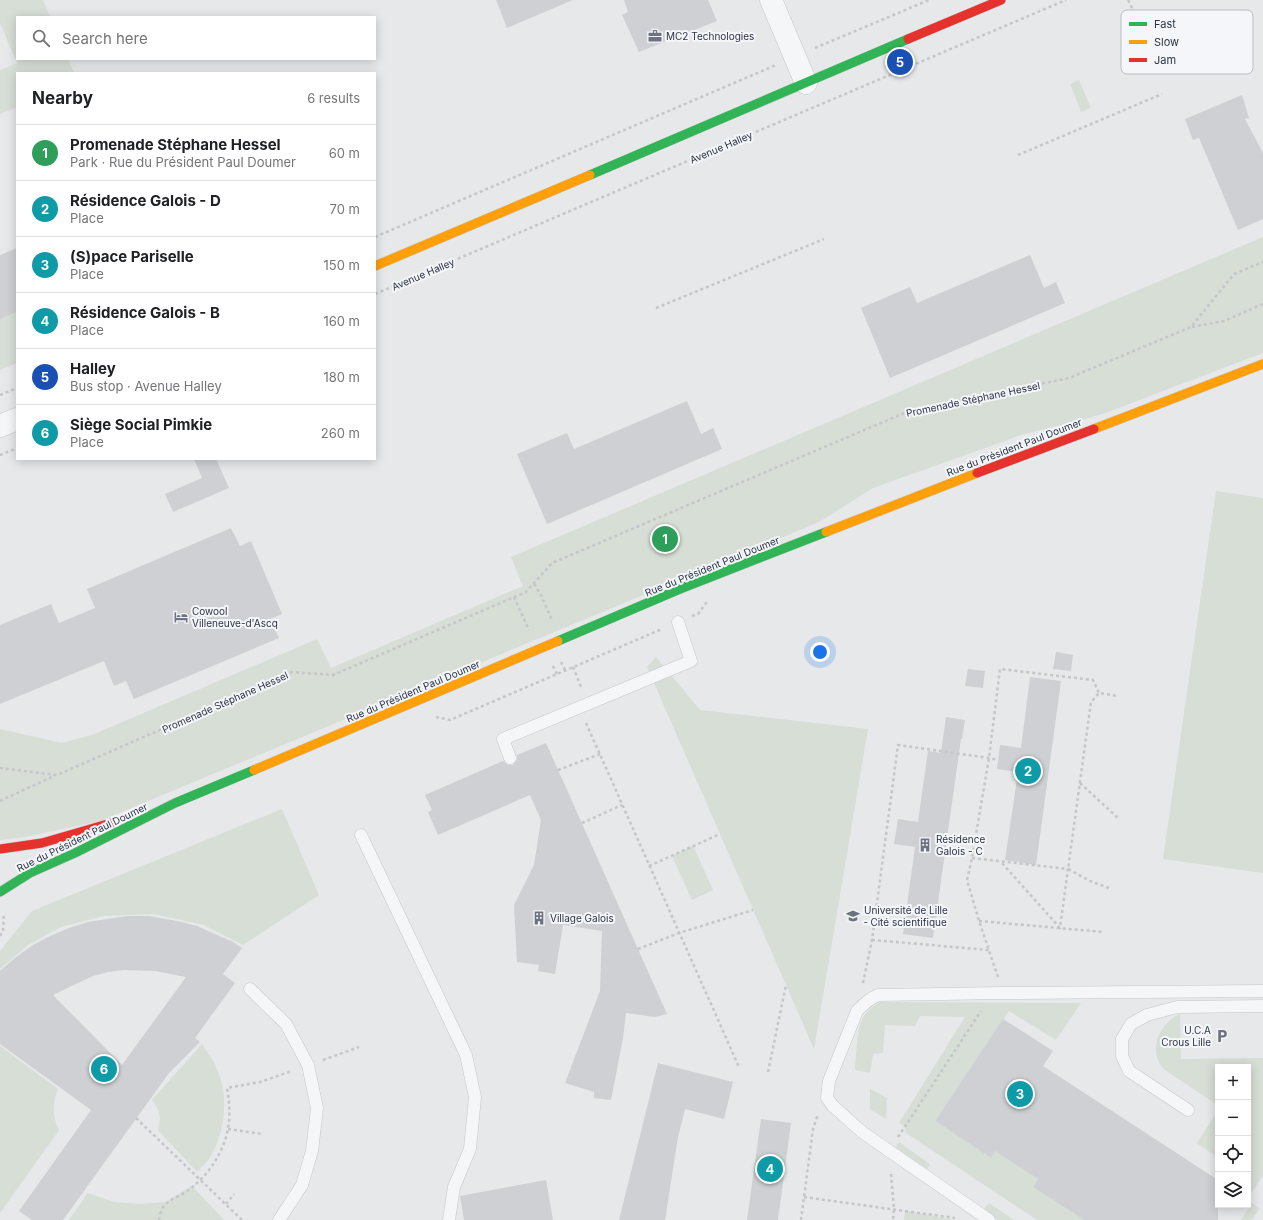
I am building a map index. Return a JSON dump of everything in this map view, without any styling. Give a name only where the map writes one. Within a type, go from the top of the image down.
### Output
[{"type":"main road","points":[[376,266],[1001,0]]},
{"type":"main road","name":"Rue du Président Paul Doumer","points":[[0,892],[30,873],[175,804],[544,646],[733,568],[1263,364]]},
{"type":"main road","name":"Rue du Président Paul Doumer","points":[[0,849],[54,841],[175,804]]},
{"type":"street","points":[[771,0],[806,83]]},
{"type":"street","points":[[0,426],[16,419]]},
{"type":"lane","points":[[510,758],[503,740],[691,662],[678,622]]},
{"type":"lane","points":[[361,835],[466,1055],[475,1097],[470,1149],[454,1187],[449,1220]]},
{"type":"lane","points":[[250,989],[286,1024],[308,1065],[317,1108],[312,1151],[302,1185],[279,1220]]},
{"type":"lane","points":[[989,1220],[862,1132],[833,1106],[827,1098],[829,1081],[857,1011],[867,1001],[878,996],[1004,993],[1263,991]]},
{"type":"lane","points":[[1188,1110],[1129,1071],[1122,1056],[1122,1039],[1131,1024],[1147,1015],[1177,1007],[1263,1006]]},
{"type":"path","points":[[376,237],[929,0]]},
{"type":"path","name":"Avenue Halley","points":[[376,294],[1066,0]]},
{"type":"path","points":[[1128,0],[1133,10]]},
{"type":"path","points":[[1018,154],[1162,94]]},
{"type":"path","points":[[656,308],[824,239]]},
{"type":"path","name":"Promenade Stéphane Hessel","points":[[1191,327],[1234,274],[1263,262]]},
{"type":"path","name":"Promenade Stéphane Hessel","points":[[0,802],[57,775],[292,672],[333,675],[526,592],[552,563],[909,412],[1069,378],[1191,327],[1224,321],[1263,304]]},
{"type":"path","points":[[0,395],[16,388]]},
{"type":"path","points":[[0,455],[16,448]]},
{"type":"path","points":[[573,667],[600,754],[739,1067]]},
{"type":"path","points":[[893,1220],[894,1209],[889,1152],[987,1003],[1004,993],[979,921],[967,880],[989,758],[1000,669],[1093,680],[1100,693]]},
{"type":"path","points":[[1100,693],[1118,696]]},
{"type":"path","points":[[1060,928],[1091,702],[1100,693]]},
{"type":"path","points":[[857,1011],[872,940],[898,745],[998,760]]},
{"type":"path","points":[[558,770],[600,754]]},
{"type":"path","points":[[0,768],[57,775]]},
{"type":"path","points":[[1080,783],[1118,818]]},
{"type":"path","points":[[582,822],[622,805]]},
{"type":"path","points":[[649,866],[720,834]]},
{"type":"path","points":[[972,858],[1068,869],[1090,881],[1108,888]]},
{"type":"path","points":[[1001,862],[1060,928]]},
{"type":"path","points":[[638,949],[679,933],[753,910]]},
{"type":"path","points":[[0,936],[3,931],[4,911]]},
{"type":"path","points":[[979,921],[1103,932]]},
{"type":"path","points":[[872,940],[989,950]]},
{"type":"path","points":[[768,1072],[786,984]]},
{"type":"path","points":[[159,1220],[163,1207],[200,1180],[210,1169],[220,1154],[228,1129],[230,1114],[227,1088],[260,1082],[359,1048]]},
{"type":"path","points":[[801,1220],[813,1129],[820,1110],[833,1106]]},
{"type":"path","points":[[136,1118],[242,1220]]},
{"type":"path","points":[[228,1129],[262,1134]]},
{"type":"path","points":[[226,1204],[234,1194]]},
{"type":"path","points":[[804,1197],[960,1219]]},
{"type":"shaded area","points":[[0,0],[43,0],[50,16],[16,16],[16,60],[68,60],[74,72],[16,72],[16,107],[0,114],[0,70],[17,63],[0,23]]},
{"type":"shaded area","points":[[1079,80],[1091,108],[1081,112],[1070,84]]},
{"type":"shaded area","points":[[1263,237],[1263,353],[1108,412],[1024,434],[873,488],[819,522],[100,821],[25,837],[0,840],[0,729],[62,743],[92,735],[317,639],[331,668],[523,586],[511,557]]},
{"type":"shaded area","points":[[16,312],[16,363],[0,370],[0,319]]},
{"type":"shaded area","points":[[1216,491],[1263,498],[1263,873],[1163,859]]},
{"type":"shaded area","points":[[656,657],[700,710],[868,729],[814,1049],[647,667]]},
{"type":"shaded area","points":[[282,809],[319,895],[243,945],[204,925],[154,914],[104,916],[61,927],[28,945],[0,969],[0,951],[32,911]]},
{"type":"shaded area","points":[[693,846],[713,890],[692,900],[672,856]]},
{"type":"shaded area","points":[[880,1002],[1081,1003],[1056,1040],[1009,1011],[935,1121],[991,1158],[995,1151],[1038,1179],[1033,1187],[1084,1220],[1037,1220],[906,1133],[905,1127],[899,1123],[965,1017],[920,1016],[915,1026],[885,1025],[883,1053],[873,1054],[870,1073],[855,1070],[860,1024],[867,1012]]},
{"type":"shaded area","points":[[1180,1014],[1181,1059],[1263,1058],[1263,1175],[1252,1192],[1251,1064],[1215,1064],[1215,1103],[1166,1071],[1158,1060],[1156,1043],[1165,1025]]},
{"type":"shaded area","points":[[202,1044],[213,1061],[220,1078],[223,1089],[224,1112],[223,1123],[216,1146],[211,1156],[197,1172],[158,1130],[160,1114],[152,1100]]},
{"type":"shaded area","points":[[0,1046],[58,1089],[55,1099],[54,1115],[59,1130],[0,1213]]},
{"type":"shaded area","points":[[870,1089],[887,1098],[886,1119],[870,1109]]},
{"type":"shaded area","points":[[1215,1115],[1215,1156],[1197,1143]]},
{"type":"shaded area","points":[[899,1142],[930,1164],[927,1169],[895,1148]]},
{"type":"shaded area","points":[[192,1186],[224,1220],[69,1220],[88,1193],[114,1202],[140,1204],[166,1202]]},
{"type":"shaded area","points":[[989,1203],[1014,1220],[998,1220],[983,1210]]},
{"type":"shaded area","points":[[1252,1203],[1259,1209],[1252,1220],[1241,1220],[1249,1208],[1251,1208]]},
{"type":"shaded area","points":[[905,1211],[955,1220],[904,1220]]},
{"type":"building","points":[[496,0],[573,0],[507,28]]},
{"type":"building","name":"MC2 Technologies","points":[[624,0],[708,0],[717,21],[639,52],[622,15],[628,12]]},
{"type":"building","points":[[1242,95],[1249,118],[1245,119],[1263,153],[1263,219],[1238,230],[1199,138],[1193,140],[1185,119]]},
{"type":"building","points":[[16,248],[16,312],[0,319],[0,255]]},
{"type":"building","points":[[1030,255],[1044,288],[1056,282],[1065,303],[890,378],[861,308],[910,287],[917,303]]},
{"type":"building","points":[[687,401],[701,434],[713,428],[722,449],[547,524],[517,454],[567,433],[574,449]]},
{"type":"building","points":[[194,460],[216,460],[229,488],[173,512],[165,494],[202,478]]},
{"type":"building","name":"Cowool Villeneuve-d'Ascq","points":[[231,528],[240,546],[251,541],[282,614],[270,619],[279,638],[134,699],[126,681],[114,686],[104,661],[0,704],[0,625],[51,604],[59,623],[95,608],[87,589]]},
{"type":"building","points":[[1056,652],[1073,655],[1071,671],[1053,669]]},
{"type":"building","points":[[968,669],[985,671],[983,688],[965,686]]},
{"type":"building","points":[[1030,677],[1061,681],[1036,865],[1005,860],[1018,772],[997,769],[1000,745],[1021,748]]},
{"type":"building","name":"Résidence Galois - C","points":[[946,717],[965,720],[933,938],[903,934],[915,847],[894,844],[898,819],[918,822],[928,751],[941,753]]},
{"type":"building","name":"Village Galois","points":[[546,743],[667,1014],[655,1017],[626,1013],[623,1038],[611,1100],[594,1098],[594,1092],[565,1083],[600,991],[602,931],[563,925],[555,974],[538,971],[539,965],[517,962],[514,905],[534,865],[541,820],[530,795],[438,835],[428,812],[432,810],[425,795],[503,761],[508,765],[513,765],[517,760],[517,755]]},
{"type":"building","points":[[127,916],[148,916],[197,926],[233,942],[242,948],[223,974],[235,983],[195,1038],[200,1042],[169,1073],[63,1220],[32,1220],[19,1211],[91,1110],[0,1044],[0,971],[33,945],[69,928],[88,922]],"holes":[[[124,970],[155,971],[186,977],[122,1065],[53,995],[93,976],[108,972]]]},
{"type":"building","points":[[1003,1019],[1053,1051],[1043,1066],[1215,1178],[1215,1208],[1218,1208],[1218,1220],[1084,1220],[1033,1187],[1038,1179],[995,1151],[991,1158],[935,1121]]},
{"type":"building","points":[[658,1063],[733,1082],[724,1119],[685,1109],[678,1137],[665,1220],[619,1220]]},
{"type":"building","points":[[761,1119],[791,1123],[778,1220],[747,1220]]},
{"type":"building","points":[[546,1180],[553,1220],[464,1220],[460,1196]]},
{"type":"traffic: fast","points":[[590,175],[908,39]]},
{"type":"traffic: fast","points":[[558,641],[680,589],[826,532]]},
{"type":"traffic: fast","points":[[0,892],[30,873],[75,853],[175,803],[254,770]]},
{"type":"traffic: slow","points":[[376,266],[590,175]]},
{"type":"traffic: slow","points":[[1094,429],[1263,364]]},
{"type":"traffic: slow","points":[[826,532],[977,473]]},
{"type":"traffic: slow","points":[[254,770],[558,641]]},
{"type":"traffic: jam","points":[[908,39],[1001,0]]},
{"type":"traffic: jam","points":[[977,473],[1094,429]]},
{"type":"traffic: jam","points":[[0,849],[42,843],[111,823]]},
{"type":"place","name":"MC2 Technologies","points":[[655,36]]},
{"type":"place","name":"Halley","points":[[900,62]]},
{"type":"place","name":"Promenade Stéphane Hessel","points":[[665,539]]},
{"type":"place","name":"Cowool Villeneuve-d'Ascq","points":[[181,617]]},
{"type":"place","name":"Résidence Galois - D","points":[[1028,771]]},
{"type":"place","name":"Résidence Galois - C","points":[[925,845]]},
{"type":"place","name":"Université de Lille ‐ Cité scientifique","points":[[853,916]]},
{"type":"place","name":"Village Galois","points":[[539,918]]},
{"type":"place","name":"U.C.A Crous Lille","points":[[1222,1036]]},
{"type":"place","name":"Siège Social Pimkie","points":[[104,1069]]},
{"type":"place","name":"(S)pace Pariselle","points":[[1020,1094]]},
{"type":"place","name":"Résidence Galois - B","points":[[770,1169]]}]
